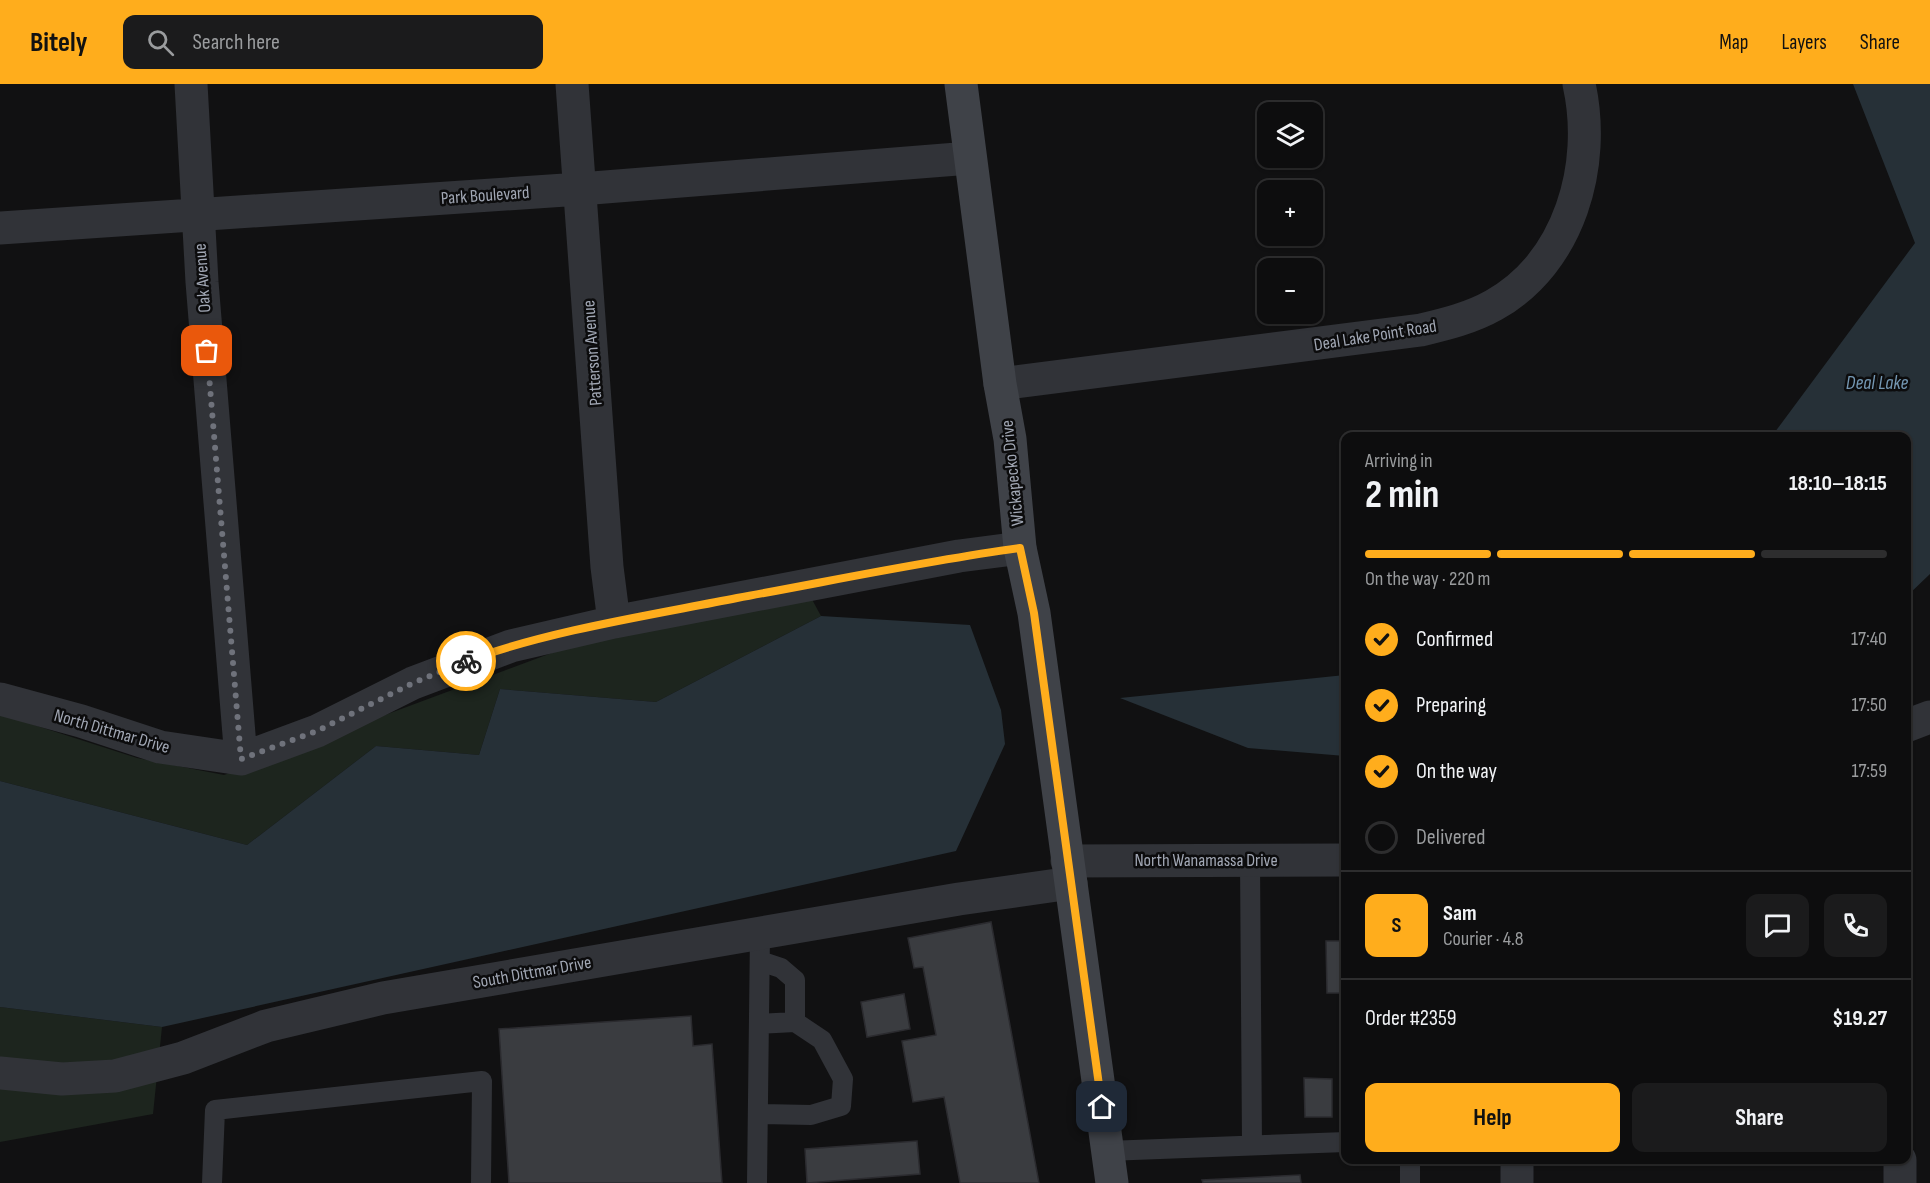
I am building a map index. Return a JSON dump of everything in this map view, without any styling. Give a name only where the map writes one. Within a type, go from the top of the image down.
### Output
[{"type":"street","name":"Oak Avenue","points":[[191,84],[198,214],[241,759]]},
{"type":"street","name":"Patterson Avenue","points":[[572,84],[607,567],[614,622]]},
{"type":"street","name":"Wickapecko Drive","points":[[961,84],[1000,384],[1010,439],[1020,548],[1034,613],[1112,1183]]},
{"type":"street","name":"Deal Lake Point Road","points":[[1000,384],[1420,330],[1464,319],[1495,304],[1518,288],[1545,259],[1564,230],[1575,203],[1586,141],[1584,107],[1579,84]]},
{"type":"street","name":"Park Boulevard","points":[[0,228],[580,189],[970,158]]},
{"type":"street","name":"North Dittmar Drive","points":[[0,699],[81,721],[160,747],[241,759],[317,731],[413,683],[511,646],[614,622],[959,556],[1020,548]]},
{"type":"street","points":[[1911,724],[1930,717]]},
{"type":"street","name":"North Wanamassa Drive","points":[[1069,872],[1250,860],[1341,860]]},
{"type":"street","name":"South Dittmar Drive","points":[[0,1073],[62,1079],[115,1076],[183,1058],[266,1026],[383,998],[760,947],[1069,872]]},
{"type":"street","points":[[1517,1164],[1517,1183]]},
{"type":"street","points":[[1900,1164],[1900,1183]]},
{"type":"lane","points":[[1250,860],[1252,1145]]},
{"type":"lane","points":[[760,947],[795,980],[795,1022]]},
{"type":"lane","points":[[757,1183],[760,947]]},
{"type":"lane","points":[[758,1114],[811,1115],[841,1106],[843,1078],[822,1040],[795,1022],[759,1024]]},
{"type":"lane","points":[[212,1183],[215,1110],[482,1081],[480,1183]]},
{"type":"lane","points":[[1107,1151],[1341,1142]]},
{"type":"lane","points":[[1410,1164],[1410,1183]]},
{"type":"shaded area","points":[[808,592],[821,616],[656,702],[500,689],[479,755],[376,746],[247,845],[0,781],[0,714],[137,758],[224,775],[557,651]]},
{"type":"shaded area","points":[[0,1007],[162,1027],[153,1114],[0,1142]]},
{"type":"water","name":"Deal Lake","points":[[1853,84],[1930,84],[1930,574],[1911,592],[1911,432],[1775,432],[1915,243]]},
{"type":"water","points":[[821,616],[970,625],[1001,710],[1005,744],[956,851],[162,1027],[0,1007],[0,781],[247,845],[376,746],[479,755],[500,689],[656,702]]},
{"type":"water","points":[[1341,675],[1341,756],[1248,748],[1120,698]]},
{"type":"building","points":[[991,922],[1039,1183],[960,1183],[944,1097],[913,1102],[902,1041],[936,1035],[923,967],[914,968],[908,938]]},
{"type":"building","points":[[1326,941],[1341,941],[1341,993],[1327,993]]},
{"type":"building","points":[[904,994],[910,1029],[867,1037],[861,1002]]},
{"type":"building","points":[[691,1016],[693,1046],[712,1044],[722,1183],[509,1183],[499,1029]]},
{"type":"building","points":[[1304,1078],[1332,1079],[1332,1117],[1305,1117]]},
{"type":"building","points":[[917,1141],[920,1174],[807,1183],[805,1149]]},
{"type":"building","points":[[1300,1175],[1301,1183],[1203,1183],[1202,1180]]},
{"type":"way so far","points":[[207,351],[241,759],[317,731],[413,683],[466,661]]},
{"type":"route","points":[[466,661],[511,646],[614,622],[959,556],[1020,548],[1034,613],[1102,1107]]}]
